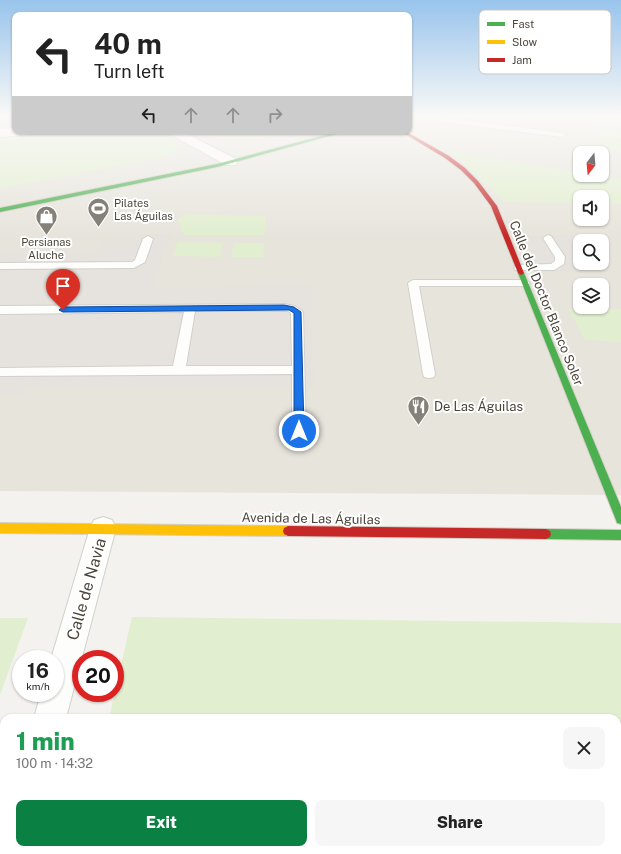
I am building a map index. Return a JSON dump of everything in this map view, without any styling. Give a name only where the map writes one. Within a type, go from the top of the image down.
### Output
[{"type":"street","points":[[221,157],[231,162]]},
{"type":"street","points":[[0,210],[253,157]]},
{"type":"street","name":"Calle del Doctor Blanco Soler","points":[[445,157],[469,174],[494,206],[621,520]]},
{"type":"street","name":"Avenida de Las Águilas","points":[[0,528],[621,535]]},
{"type":"street","name":"Calle de Navia","points":[[51,714],[103,528]]},
{"type":"lane","points":[[519,268],[554,267],[560,262],[560,257],[548,238]]},
{"type":"lane","points":[[0,266],[134,265],[140,262],[148,239]]},
{"type":"lane","points":[[429,374],[413,282],[525,283]]},
{"type":"lane","points":[[179,370],[190,308]]},
{"type":"lane","points":[[0,310],[291,308],[297,312],[299,431]]},
{"type":"lane","points":[[0,372],[299,370]]},
{"type":"shaded area","points":[[0,157],[573,157],[573,182],[609,182],[609,157],[621,157],[621,495],[0,491]]},
{"type":"shaded area","points":[[140,234],[170,234],[154,287],[312,286],[313,387],[26,387],[22,395],[0,395],[0,254],[95,254],[102,241],[137,241]]},
{"type":"shaded area","points":[[524,235],[572,235],[573,270],[593,270],[594,272],[541,272]]},
{"type":"green space","points":[[0,157],[165,157],[163,158],[0,188]]},
{"type":"green space","points":[[457,157],[485,157],[573,172],[573,182],[609,182],[609,177],[621,179],[621,204],[609,204],[609,190],[573,190],[573,203],[505,202]]},
{"type":"green space","points":[[183,214],[266,216],[264,235],[184,235],[177,218],[182,218]]},
{"type":"green space","points":[[178,242],[223,243],[220,257],[173,256]]},
{"type":"green space","points":[[234,243],[265,243],[263,257],[231,257]]},
{"type":"green space","points":[[568,309],[573,309],[573,314],[609,314],[609,309],[621,309],[621,342],[585,340]]},
{"type":"green space","points":[[132,617],[621,623],[621,714],[110,714],[113,702],[124,702],[124,652]]},
{"type":"green space","points":[[0,618],[28,618],[16,650],[12,650],[12,662],[0,695]]},
{"type":"traffic: fast","points":[[0,210],[217,165],[248,157]]},
{"type":"traffic: fast","points":[[521,273],[621,520]]},
{"type":"traffic: fast","points":[[546,534],[621,535]]},
{"type":"traffic: slow","points":[[0,528],[288,531]]},
{"type":"traffic: jam","points":[[447,157],[463,169],[476,182],[494,206],[521,273]]},
{"type":"traffic: jam","points":[[288,531],[546,534]]},
{"type":"place","name":"Pilates Las Águilas","points":[[99,228]]},
{"type":"place","name":"Persianas Aluche","points":[[46,236]]},
{"type":"place","name":"De Las Águilas","points":[[418,426]]},
{"type":"route","points":[[63,310],[291,308],[297,312],[299,431]]}]
